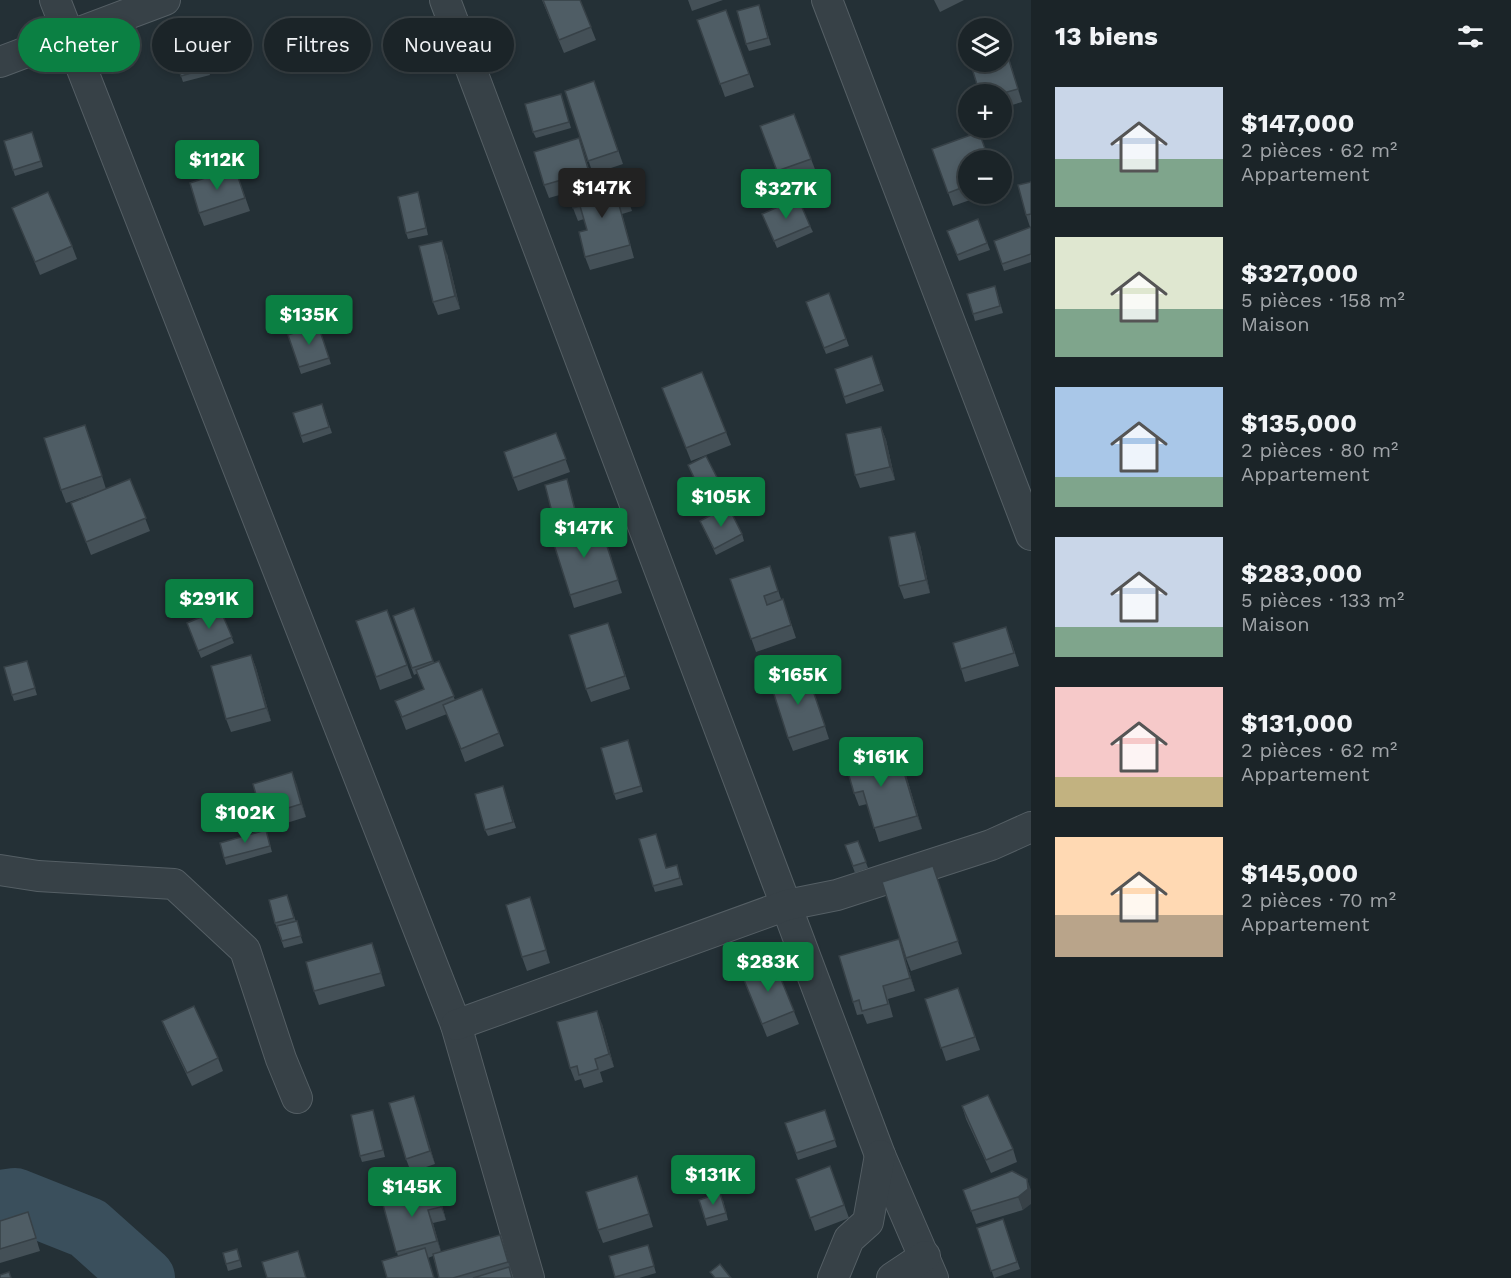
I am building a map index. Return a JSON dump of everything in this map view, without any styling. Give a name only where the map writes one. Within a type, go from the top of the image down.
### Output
[{"type":"street","points":[[55,0],[62,18]]},
{"type":"street","points":[[119,18],[165,0]]},
{"type":"street","points":[[446,0],[880,1155],[929,1267],[892,1278]]},
{"type":"street","points":[[827,0],[1031,535]]},
{"type":"street","points":[[0,62],[18,56]]},
{"type":"street","points":[[84,72],[456,1025],[529,1278]]},
{"type":"street","points":[[456,1025],[787,905],[837,895],[991,845],[1031,827]]},
{"type":"street","points":[[0,870],[38,876],[174,884],[245,950],[281,1059],[297,1098]]},
{"type":"street","points":[[833,1278],[849,1239],[868,1222],[880,1155]]},
{"type":"building","points":[[543,0],[580,0],[591,27],[559,40]]},
{"type":"building","points":[[759,5],[768,38],[746,44],[737,11]]},
{"type":"building","points":[[726,10],[749,74],[720,84],[697,20]]},
{"type":"building","points":[[1012,70],[1018,89],[1012,91],[1012,84],[977,84],[973,72],[1012,72]]},
{"type":"building","points":[[180,72],[194,72],[181,76]]},
{"type":"building","points":[[594,81],[618,151],[588,161],[565,91]]},
{"type":"building","points":[[561,94],[569,122],[533,132],[525,104]]},
{"type":"building","points":[[794,114],[811,159],[777,171],[760,126]]},
{"type":"building","points":[[32,132],[41,161],[13,170],[4,141]]},
{"type":"building","points":[[579,138],[589,172],[544,185],[534,152]]},
{"type":"building","points":[[962,138],[981,138],[985,150],[958,150],[958,189],[948,193],[932,149]]},
{"type":"building","points":[[235,168],[245,198],[199,213],[190,183]]},
{"type":"building","points":[[622,181],[627,198],[618,201],[630,245],[585,257],[579,232],[587,230],[580,206],[573,208],[570,196]]},
{"type":"building","points":[[1031,182],[1031,214],[1026,215],[1018,185]]},
{"type":"building","points":[[48,192],[72,246],[35,262],[12,208]]},
{"type":"building","points":[[418,192],[426,228],[406,233],[398,197]]},
{"type":"building","points":[[798,198],[810,226],[774,241],[762,214]]},
{"type":"building","points":[[978,219],[987,243],[957,255],[947,231]]},
{"type":"building","points":[[1031,227],[1031,254],[1002,264],[994,241]]},
{"type":"building","points":[[442,241],[455,296],[433,302],[419,246]]},
{"type":"building","points":[[995,286],[1000,306],[973,314],[967,294]]},
{"type":"building","points":[[829,293],[846,339],[824,348],[806,302]]},
{"type":"building","points":[[318,325],[329,358],[299,367],[288,335]]},
{"type":"building","points":[[872,356],[881,384],[844,397],[835,369]]},
{"type":"building","points":[[702,372],[726,432],[686,448],[662,388]]},
{"type":"building","points":[[322,404],[329,427],[301,436],[293,413]]},
{"type":"building","points":[[85,425],[102,476],[61,490],[44,438]]},
{"type":"building","points":[[881,427],[890,467],[855,475],[846,434]]},
{"type":"building","points":[[556,433],[566,459],[513,478],[504,452]]},
{"type":"building","points":[[706,456],[727,497],[708,507],[688,465]]},
{"type":"building","points":[[130,479],[146,518],[86,542],[71,503]]},
{"type":"building","points":[[567,479],[575,510],[553,516],[545,485]]},
{"type":"building","points":[[728,506],[742,534],[714,549],[700,521]]},
{"type":"building","points":[[591,524],[597,542],[605,540],[618,580],[570,595],[551,535]]},
{"type":"building","points":[[915,532],[926,580],[899,586],[889,537]]},
{"type":"building","points":[[770,566],[778,591],[764,596],[767,605],[783,599],[791,625],[751,639],[730,579]]},
{"type":"building","points":[[414,608],[433,661],[412,668],[393,616]]},
{"type":"building","points":[[220,609],[232,637],[198,651],[187,623]]},
{"type":"building","points":[[387,610],[407,665],[376,677],[356,621]]},
{"type":"building","points":[[608,623],[625,676],[586,689],[569,635]]},
{"type":"building","points":[[1006,627],[1014,653],[961,669],[953,643]]},
{"type":"building","points":[[251,655],[266,708],[226,719],[211,666]]},
{"type":"building","points":[[27,661],[35,688],[12,695],[4,667]]},
{"type":"building","points":[[439,661],[454,696],[402,717],[395,701],[424,689],[416,670]]},
{"type":"building","points":[[807,673],[825,726],[788,738],[771,685]]},
{"type":"building","points":[[482,689],[499,733],[461,749],[443,705]]},
{"type":"building","points":[[628,740],[641,786],[614,794],[601,748]]},
{"type":"building","points":[[869,748],[875,767],[900,759],[917,816],[874,828],[863,791],[854,793],[843,755]]},
{"type":"building","points":[[292,772],[301,804],[262,816],[253,784]]},
{"type":"building","points":[[503,786],[513,822],[485,830],[475,794]]},
{"type":"building","points":[[266,830],[270,846],[224,858],[220,843]]},
{"type":"building","points":[[656,834],[666,868],[677,865],[680,878],[653,886],[639,839]]},
{"type":"building","points":[[858,841],[866,862],[853,866],[845,845]]},
{"type":"building","points":[[933,866],[958,941],[906,958],[882,882]]},
{"type":"building","points":[[287,895],[294,918],[275,923],[269,900]]},
{"type":"building","points":[[530,897],[546,950],[522,957],[506,905]]},
{"type":"building","points":[[297,921],[301,936],[282,941],[277,926]]},
{"type":"building","points":[[899,939],[910,978],[883,986],[888,1004],[862,1011],[859,1000],[853,1002],[839,956]]},
{"type":"building","points":[[372,943],[381,973],[314,991],[306,962]]},
{"type":"building","points":[[774,962],[794,1011],[762,1024],[742,975]]},
{"type":"building","points":[[958,988],[975,1037],[941,1048],[925,999]]},
{"type":"building","points":[[194,1006],[218,1058],[187,1073],[162,1021]]},
{"type":"building","points":[[597,1011],[609,1054],[595,1059],[598,1069],[579,1075],[577,1066],[570,1068],[557,1022]]},
{"type":"building","points":[[988,1095],[1013,1149],[986,1160],[962,1106]]},
{"type":"building","points":[[414,1096],[430,1151],[406,1159],[389,1103]]},
{"type":"building","points":[[373,1110],[383,1150],[360,1156],[351,1115]]},
{"type":"building","points":[[825,1110],[835,1140],[796,1153],[785,1123]]},
{"type":"building","points":[[830,1166],[844,1205],[810,1218],[796,1179]]},
{"type":"building","points":[[1012,1171],[1027,1179],[1028,1189],[1018,1197],[971,1211],[963,1190]]},
{"type":"building","points":[[637,1176],[649,1214],[598,1230],[586,1192]]},
{"type":"building","points":[[435,1185],[441,1207],[428,1210],[437,1241],[396,1252],[382,1201]]},
{"type":"building","points":[[720,1193],[726,1213],[705,1219],[699,1200]]},
{"type":"building","points":[[28,1212],[36,1238],[0,1249],[0,1221]]},
{"type":"building","points":[[1003,1219],[1017,1262],[991,1271],[977,1228]]},
{"type":"building","points":[[500,1235],[508,1262],[453,1278],[439,1278],[433,1254]]},
{"type":"building","points":[[648,1245],[654,1266],[615,1277],[609,1256]]},
{"type":"building","points":[[425,1248],[434,1278],[387,1278],[382,1261]]},
{"type":"building","points":[[237,1249],[240,1260],[226,1264],[223,1253]]},
{"type":"building","points":[[298,1251],[306,1278],[267,1278],[262,1262]]},
{"type":"building","points":[[720,1264],[731,1278],[715,1278],[710,1272]]},
{"type":"building","points":[[509,1267],[512,1278],[473,1278]]},
{"type":"building","points":[[9,1272],[11,1278],[0,1278],[0,1275]]},
{"type":"waterway","points":[[0,1201],[15,1199],[88,1228],[144,1278]]}]
